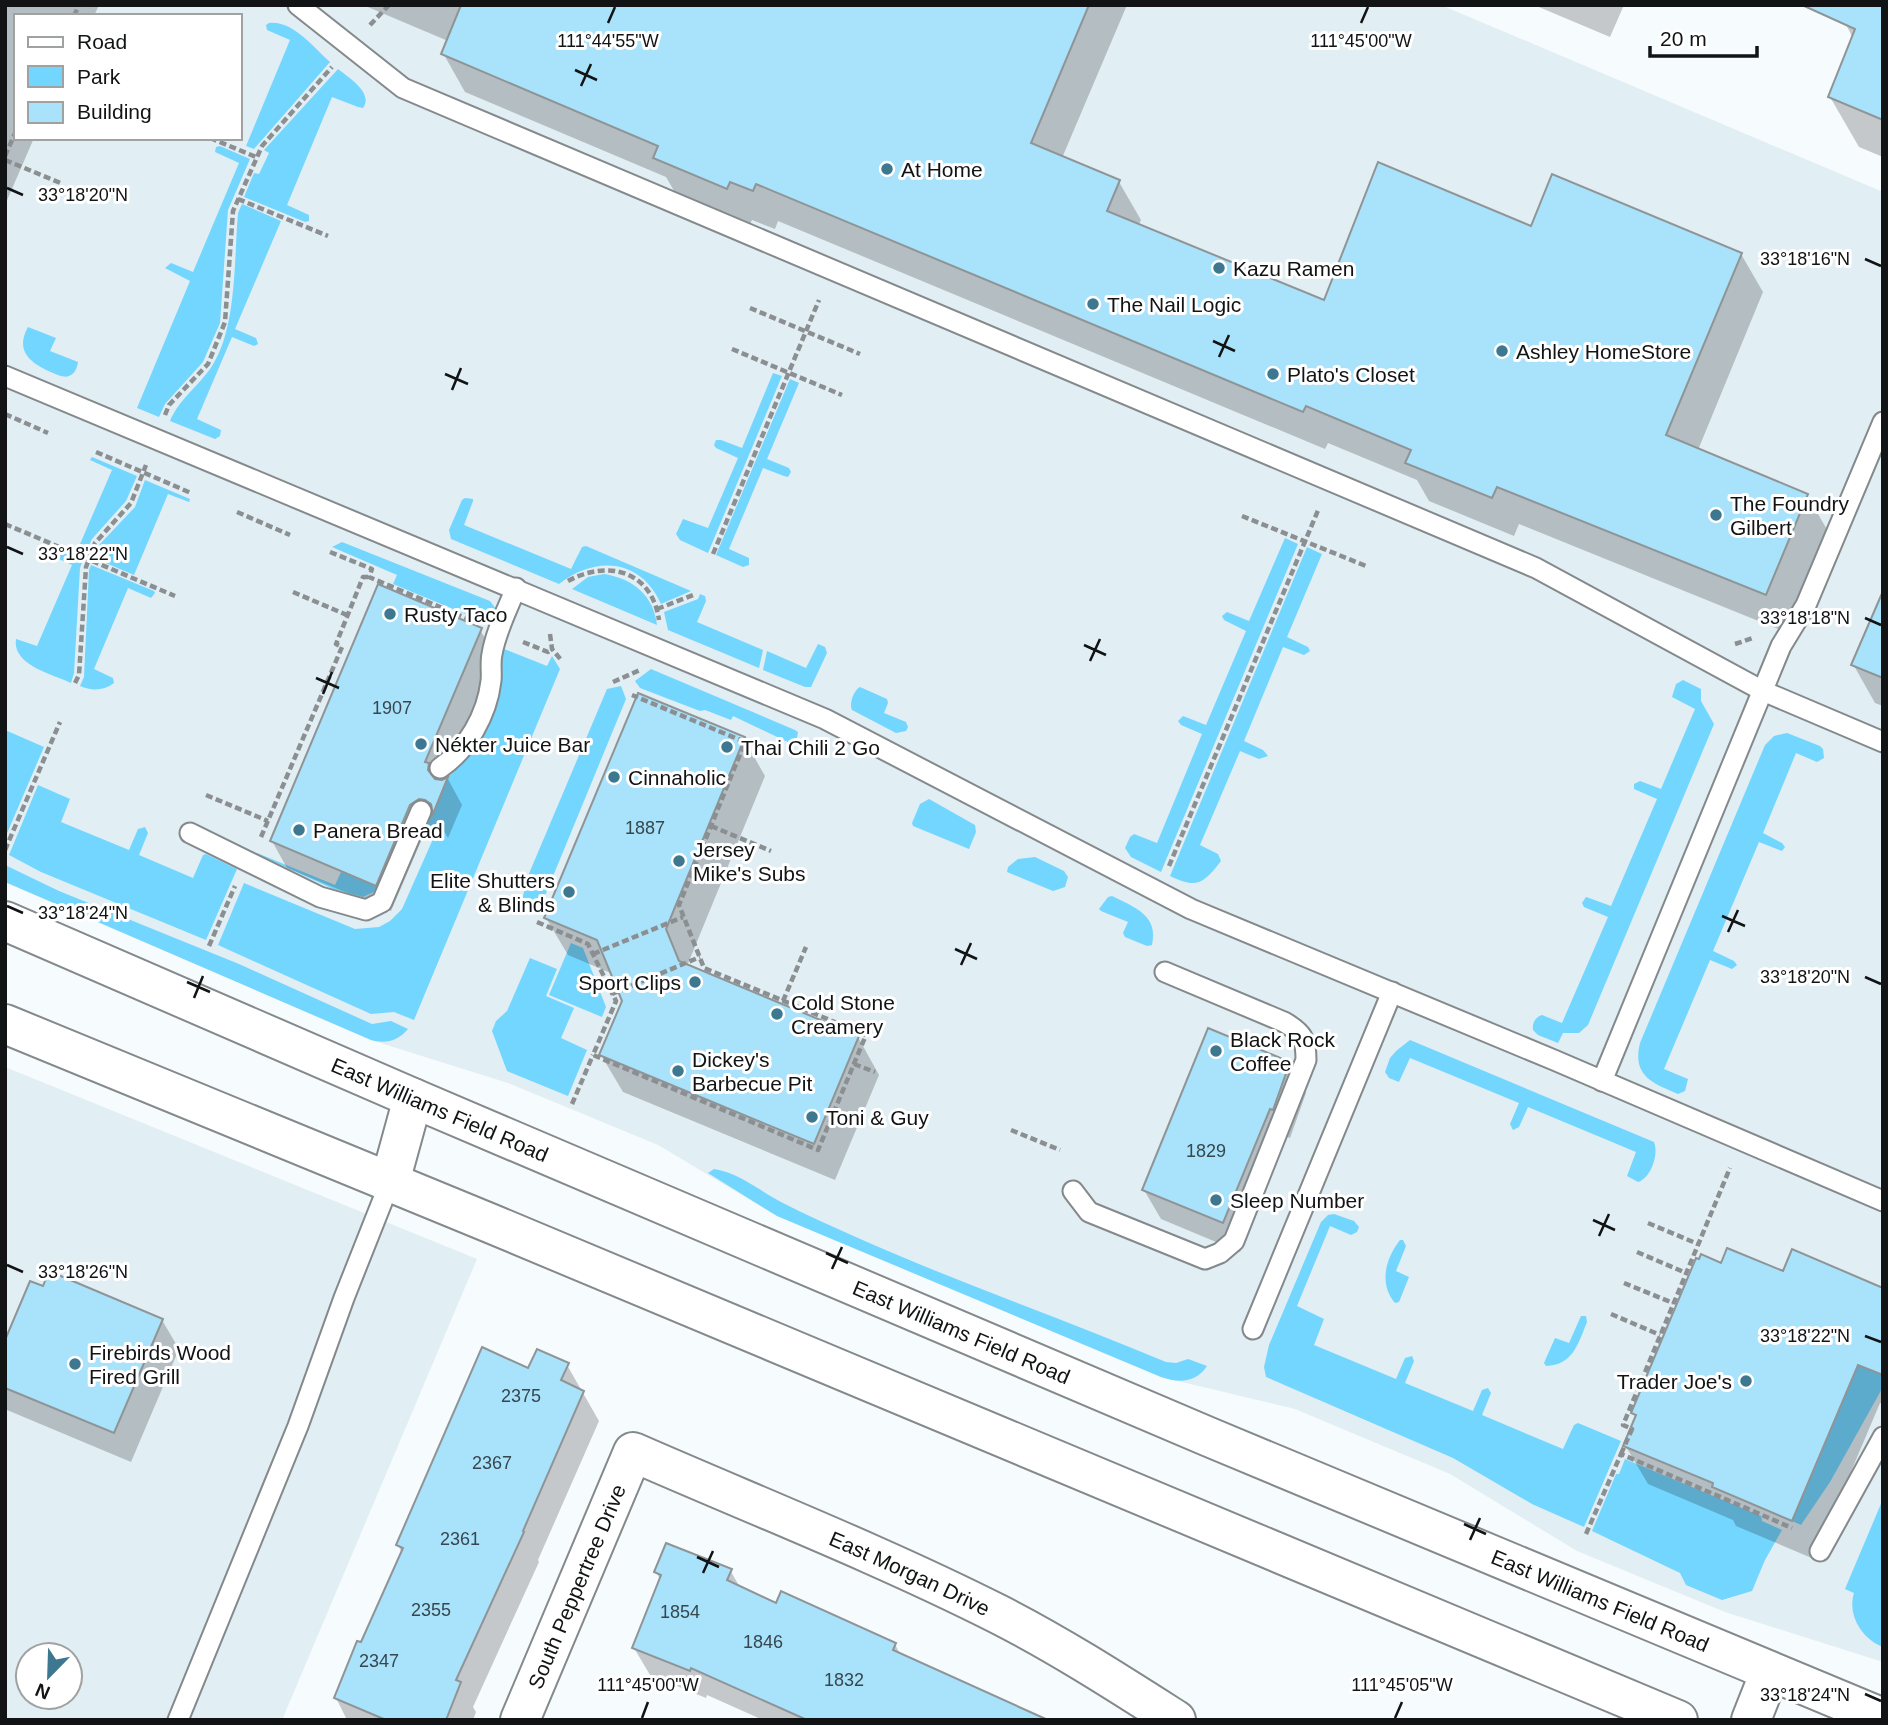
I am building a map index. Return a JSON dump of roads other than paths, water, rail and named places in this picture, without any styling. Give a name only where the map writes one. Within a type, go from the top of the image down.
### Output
[{"type":"main road","name":"East Williams Field Road","points":[[5,921],[1222,1443],[1883,1718]]},
{"type":"main road","points":[[5,1024],[1678,1720]]},
{"type":"main road","points":[[390,1182],[413,1098]]},
{"type":"main road","name":"South Peppertree Drive","points":[[520,1720],[633,1452]]},
{"type":"main road","name":"East Morgan Drive","points":[[633,1452],[891,1564],[998,1614],[1099,1671],[1176,1720]]},
{"type":"main road","points":[[1751,1720],[1770,1672]]},
{"type":"lane","points":[[298,5],[403,88],[1536,568],[1763,691],[1883,742]]},
{"type":"lane","points":[[5,376],[825,719],[1208,917],[1392,992],[1883,1201]]},
{"type":"lane","points":[[1602,1081],[1781,646],[1806,605],[1883,422]]},
{"type":"lane","points":[[440,768],[459,754],[475,728],[491,683],[491,656],[498,631],[516,588]]},
{"type":"lane","points":[[190,833],[320,897],[366,910],[382,902],[422,811]]},
{"type":"lane","points":[[1073,1191],[1089,1212],[1205,1259],[1220,1254],[1234,1241],[1306,1060],[1306,1045],[1299,1031],[1284,1022],[1165,972]]},
{"type":"lane","points":[[1253,1329],[1392,992]]},
{"type":"lane","points":[[178,1720],[298,1426],[344,1298],[390,1182]]},
{"type":"lane","points":[[1820,1551],[1883,1437]]},
{"type":"place","name":"At Home","points":[[887,169]]},
{"type":"place","name":"Kazu Ramen","points":[[1219,268]]},
{"type":"place","name":"The Nail Logic","points":[[1093,304]]},
{"type":"place","name":"Ashley HomeStore","points":[[1502,351]]},
{"type":"place","name":"Plato's Closet","points":[[1273,374]]},
{"type":"place","name":"The Foundry Gilbert","points":[[1716,515]]},
{"type":"place","name":"Rusty Taco","points":[[390,614]]},
{"type":"place","name":"Nékter Juice Bar","points":[[421,744]]},
{"type":"place","name":"Thai Chili 2 Go","points":[[727,747]]},
{"type":"place","name":"Cinnaholic","points":[[614,777]]},
{"type":"place","name":"Panera Bread","points":[[299,830]]},
{"type":"place","name":"Jersey Mike's Subs","points":[[679,861]]},
{"type":"place","name":"Elite Shutters & Blinds","points":[[569,892]]},
{"type":"place","name":"Sport Clips","points":[[695,982]]},
{"type":"place","name":"Cold Stone Creamery","points":[[777,1014]]},
{"type":"place","name":"Black Rock Coffee","points":[[1216,1051]]},
{"type":"place","name":"Dickey's Barbecue Pit","points":[[678,1071]]},
{"type":"place","name":"Toni & Guy","points":[[812,1117]]},
{"type":"place","name":"Sleep Number","points":[[1216,1200]]},
{"type":"place","name":"Firebirds Wood Fired Grill","points":[[75,1364]]},
{"type":"place","name":"Trader Joe's","points":[[1746,1381]]}]
